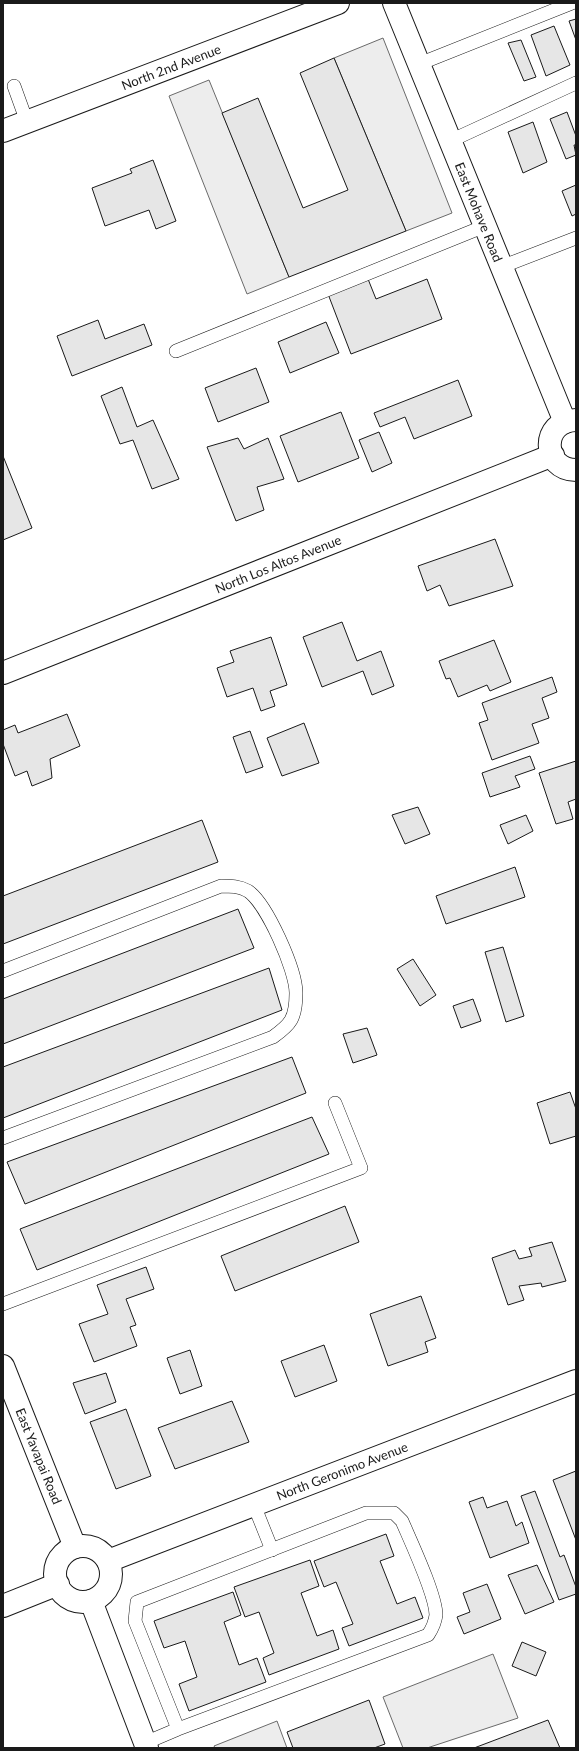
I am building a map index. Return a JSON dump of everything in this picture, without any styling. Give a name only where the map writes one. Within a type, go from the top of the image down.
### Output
[{"type":"street","name":"North 2nd Avenue","points":[[3,131],[338,3]]},
{"type":"street","name":"East Mohave Road","points":[[394,3],[485,226],[570,421]]},
{"type":"street","points":[[570,421],[555,429],[551,436],[550,450],[556,462],[563,468],[576,470]]},
{"type":"street","name":"North Los Altos Avenue","points":[[3,673],[553,455]]},
{"type":"street","name":"East Yavapai Road","points":[[3,1366],[75,1547]]},
{"type":"street","name":"North Geronimo Avenue","points":[[108,1561],[576,1381]]},
{"type":"street","points":[[85,1546],[94,1548],[103,1554],[108,1561],[111,1570],[111,1580],[105,1591],[91,1601],[81,1602],[70,1599],[63,1593],[58,1584],[55,1571],[58,1560],[69,1550],[75,1547],[85,1546]]},
{"type":"street","points":[[3,1606],[58,1584]]},
{"type":"street","points":[[91,1601],[146,1745]]},
{"type":"lane","points":[[419,64],[572,3]]},
{"type":"lane","points":[[450,141],[576,83]]},
{"type":"lane","points":[[14,86],[27,122]]},
{"type":"lane","points":[[176,350],[485,226]]},
{"type":"lane","points":[[502,266],[576,238]]},
{"type":"lane","points":[[3,971],[221,886],[236,886],[248,891],[258,900],[268,917],[291,970],[296,992],[291,1020],[283,1030],[273,1037],[3,1138]]},
{"type":"lane","points":[[3,1304],[361,1168],[335,1103]]},
{"type":"lane","points":[[254,1505],[272,1550]]},
{"type":"lane","points":[[146,1745],[178,1729],[428,1635],[433,1627],[436,1614],[430,1591],[402,1521],[394,1513],[366,1513],[137,1602],[135,1621],[178,1729]]},
{"type":"shaded area","points":[[383,38],[452,213],[406,231],[334,58]]},
{"type":"shaded area","points":[[209,80],[289,277],[247,294],[169,96]]},
{"type":"shaded area","points":[[493,1654],[518,1718],[427,1748],[403,1748],[383,1697]]},
{"type":"shaded area","points":[[277,1721],[287,1748],[215,1748],[214,1746]]},
{"type":"building","points":[[576,19],[576,40],[569,21]]},
{"type":"building","points":[[554,26],[570,65],[546,76],[531,35]]},
{"type":"building","points":[[521,40],[536,77],[524,81],[508,43]]},
{"type":"building","points":[[334,58],[406,231],[289,277],[222,113],[258,98],[303,208],[348,190],[300,73]]},
{"type":"building","points":[[567,112],[576,136],[576,145],[574,145],[576,155],[566,159],[550,119]]},
{"type":"building","points":[[533,122],[547,162],[523,173],[508,132]]},
{"type":"building","points":[[153,160],[176,221],[156,229],[149,210],[105,226],[92,188],[132,173],[130,169]]},
{"type":"building","points":[[576,185],[576,214],[572,216],[562,191]]},
{"type":"building","points":[[368,279],[376,299],[427,279],[442,319],[351,354],[328,294]]},
{"type":"building","points":[[98,320],[105,339],[144,324],[152,345],[72,376],[57,336]]},
{"type":"building","points":[[326,322],[339,353],[290,373],[278,342]]},
{"type":"building","points":[[256,368],[269,402],[218,422],[205,388]]},
{"type":"building","points":[[458,380],[472,416],[414,439],[405,417],[380,427],[374,413]]},
{"type":"building","points":[[122,387],[137,427],[153,420],[179,479],[152,489],[133,440],[120,444],[101,396]]},
{"type":"building","points":[[341,412],[359,458],[298,482],[280,436]]},
{"type":"building","points":[[379,432],[392,463],[372,472],[359,440]]},
{"type":"building","points":[[238,438],[244,449],[268,438],[284,479],[257,487],[264,510],[236,521],[207,447]]},
{"type":"building","points":[[3,456],[32,528],[3,540]]},
{"type":"building","points":[[495,539],[513,586],[449,606],[440,585],[427,591],[418,566]]},
{"type":"building","points":[[342,622],[357,661],[381,651],[394,686],[372,695],[363,671],[322,687],[303,637]]},
{"type":"building","points":[[271,637],[287,685],[270,691],[275,706],[261,711],[253,688],[227,697],[217,668],[234,662],[230,651]]},
{"type":"building","points":[[494,640],[511,682],[490,691],[487,685],[458,697],[450,678],[446,679],[439,661]]},
{"type":"building","points":[[552,677],[557,692],[542,698],[549,718],[532,724],[539,743],[492,760],[479,723],[488,720],[482,703]]},
{"type":"building","points":[[67,714],[80,746],[50,759],[52,778],[32,786],[27,771],[15,776],[3,744],[3,730],[15,725],[18,733]]},
{"type":"building","points":[[304,723],[319,763],[282,776],[267,738]]},
{"type":"building","points":[[250,731],[263,767],[246,773],[233,737]]},
{"type":"building","points":[[530,756],[535,769],[515,776],[520,787],[490,797],[482,773]]},
{"type":"building","points":[[576,761],[576,799],[568,802],[573,819],[556,824],[539,773]]},
{"type":"building","points":[[418,807],[430,834],[405,844],[392,815]]},
{"type":"building","points":[[526,815],[533,831],[508,844],[500,825]]},
{"type":"building","points":[[202,820],[218,862],[3,944],[3,896]]},
{"type":"building","points":[[515,867],[525,897],[446,924],[436,896]]},
{"type":"building","points":[[238,909],[254,948],[3,1044],[3,999]]},
{"type":"building","points":[[503,947],[524,1016],[506,1022],[485,952]]},
{"type":"building","points":[[413,959],[436,995],[420,1006],[397,969]]},
{"type":"building","points":[[269,968],[282,1010],[3,1118],[3,1067]]},
{"type":"building","points":[[473,999],[481,1021],[461,1028],[453,1006]]},
{"type":"building","points":[[367,1028],[377,1055],[353,1063],[343,1034]]},
{"type":"building","points":[[292,1057],[306,1093],[25,1204],[7,1162]]},
{"type":"building","points":[[570,1092],[576,1109],[576,1136],[550,1144],[537,1103]]},
{"type":"building","points":[[312,1117],[329,1154],[37,1270],[20,1229]]},
{"type":"building","points":[[345,1206],[359,1242],[235,1291],[221,1256]]},
{"type":"building","points":[[552,1242],[566,1281],[542,1287],[541,1283],[519,1286],[524,1300],[508,1305],[492,1258],[515,1250],[519,1259],[532,1256],[529,1248]]},
{"type":"building","points":[[146,1267],[154,1289],[126,1299],[136,1325],[130,1327],[137,1346],[94,1362],[79,1324],[108,1314],[97,1285]]},
{"type":"building","points":[[421,1296],[436,1338],[425,1342],[428,1352],[388,1366],[370,1314]]},
{"type":"building","points":[[324,1345],[337,1381],[295,1397],[281,1361]]},
{"type":"building","points":[[190,1350],[202,1386],[180,1394],[167,1358]]},
{"type":"building","points":[[106,1373],[116,1402],[85,1414],[73,1383]]},
{"type":"building","points":[[232,1401],[249,1442],[175,1469],[158,1428]]},
{"type":"building","points":[[126,1409],[151,1476],[116,1489],[90,1422]]},
{"type":"building","points":[[576,1471],[576,1540],[553,1480]]},
{"type":"building","points":[[535,1491],[560,1557],[564,1555],[576,1587],[576,1594],[559,1600],[521,1496]]},
{"type":"building","points":[[483,1497],[487,1508],[507,1501],[516,1526],[522,1522],[529,1543],[490,1558],[469,1502]]},
{"type":"building","points":[[386,1534],[394,1556],[380,1561],[397,1604],[415,1597],[423,1618],[349,1646],[342,1628],[353,1624],[336,1582],[324,1587],[314,1561]]},
{"type":"building","points":[[310,1560],[319,1586],[301,1593],[317,1636],[333,1630],[339,1649],[269,1675],[263,1658],[274,1653],[259,1612],[245,1617],[234,1587]]},
{"type":"building","points":[[537,1565],[554,1602],[525,1614],[508,1575]]},
{"type":"building","points":[[487,1584],[501,1619],[464,1634],[457,1617],[470,1612],[463,1593]]},
{"type":"building","points":[[233,1592],[241,1615],[224,1622],[239,1665],[257,1658],[266,1682],[189,1711],[179,1684],[197,1677],[185,1641],[164,1648],[154,1621]]},
{"type":"building","points":[[522,1642],[546,1652],[536,1676],[512,1666]]},
{"type":"building","points":[[369,1700],[385,1744],[374,1748],[293,1748],[287,1732]]},
{"type":"building","points":[[548,1720],[560,1748],[474,1748]]}]
